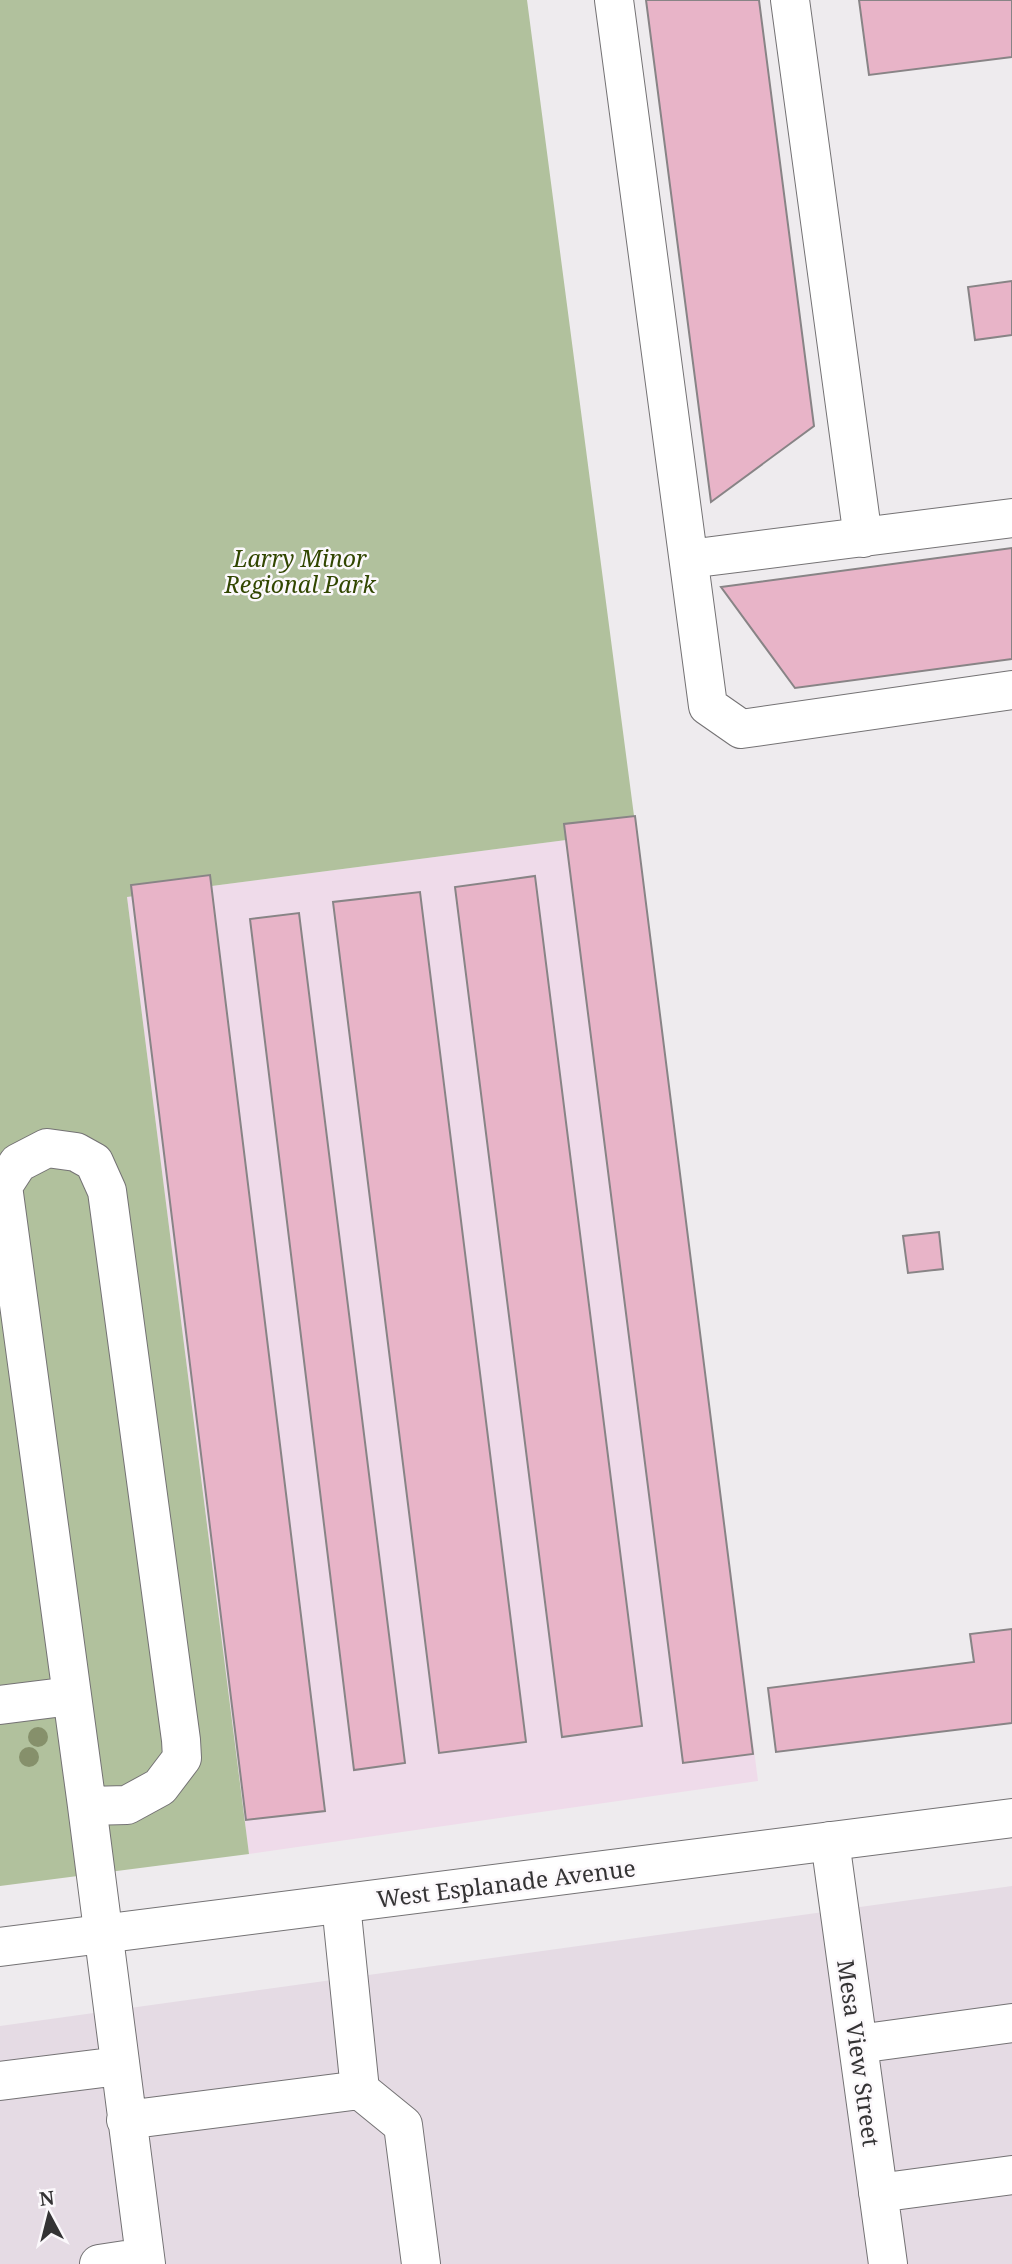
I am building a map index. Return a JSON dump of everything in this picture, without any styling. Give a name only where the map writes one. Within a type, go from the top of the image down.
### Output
[{"type":"main road","points":[[614,0],[708,706],[741,729],[1012,690]]},
{"type":"main road","points":[[790,0],[863,538]]},
{"type":"main road","points":[[688,559],[1012,518]]},
{"type":"main road","points":[[87,1806],[127,1805],[160,1787],[182,1758],[107,1191],[94,1162],[76,1152],[47,1148],[18,1163],[3,1186],[145,2261],[99,2264]]},
{"type":"main road","points":[[0,1705],[71,1696]]},
{"type":"main road","name":"West Esplanade Avenue","points":[[0,1947],[1012,1818]]},
{"type":"main road","name":"Mesa View Street","points":[[830,1841],[888,2264]]},
{"type":"main road","points":[[341,1903],[360,2090],[403,2125],[421,2264]]},
{"type":"main road","points":[[858,2044],[1012,2023]]},
{"type":"main road","points":[[0,2081],[119,2066]]},
{"type":"main road","points":[[126,2120],[360,2090]]},
{"type":"main road","points":[[878,2193],[1012,2175]]},
{"type":"shaded area","points":[[636,831],[758,1781],[249,1854],[127,897]]},
{"type":"shaded area","points":[[1012,1886],[1012,2264],[0,2264],[0,2026]]},
{"type":"green space","name":"Larry Minor Regional Park","points":[[0,0],[527,0],[636,831],[127,897],[249,1854],[0,1886]]},
{"type":"building","points":[[646,0],[759,0],[814,426],[711,502]]},
{"type":"building","points":[[859,0],[1012,0],[1012,57],[869,75]]},
{"type":"building","points":[[1012,281],[1012,335],[975,340],[968,287]]},
{"type":"building","points":[[1012,548],[1012,659],[795,688],[721,587]]},
{"type":"building","points":[[635,816],[753,1754],[683,1763],[564,824]]},
{"type":"building","points":[[210,875],[325,1811],[246,1820],[131,885]]},
{"type":"building","points":[[535,876],[642,1726],[562,1737],[455,887]]},
{"type":"building","points":[[420,892],[526,1742],[439,1753],[333,902]]},
{"type":"building","points":[[299,913],[405,1763],[354,1770],[250,919]]},
{"type":"building","points":[[939,1232],[943,1269],[908,1273],[903,1236]]},
{"type":"building","points":[[1012,1629],[1012,1723],[776,1752],[768,1688],[974,1662],[970,1634]]}]
